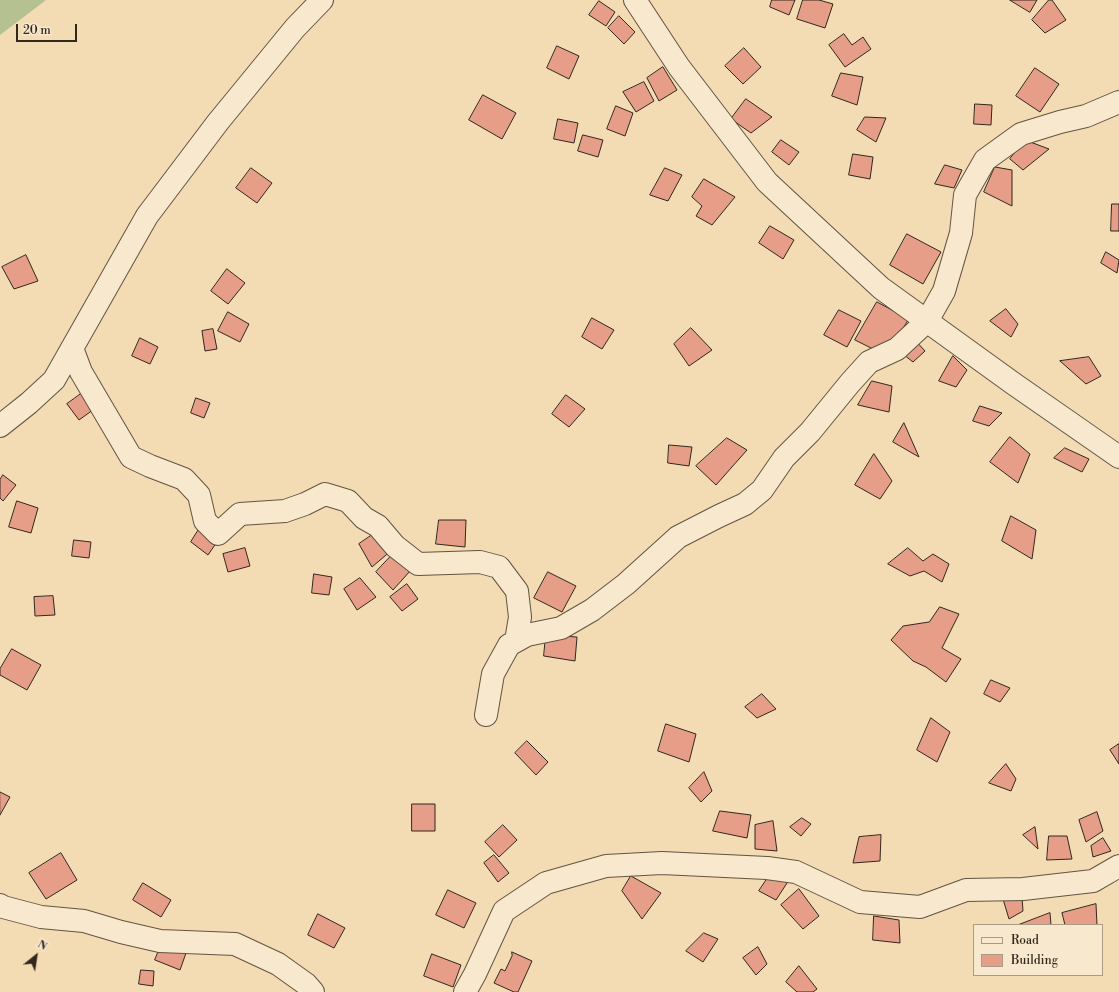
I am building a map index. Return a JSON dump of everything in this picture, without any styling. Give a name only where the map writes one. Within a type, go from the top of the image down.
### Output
[{"type":"street","points":[[0,426],[29,403],[54,380],[147,216],[218,122],[296,28],[322,0]]},
{"type":"street","points":[[635,0],[679,67],[767,182],[881,288],[1014,384],[1119,457]]},
{"type":"street","points":[[486,715],[493,674],[509,645],[527,635],[561,628],[592,610],[626,584],[678,537],[745,504],[762,490],[784,458],[810,432],[869,362],[897,349],[927,321],[944,291],[961,233],[965,195],[985,160],[1021,134],[1086,116],[1119,102]]},
{"type":"street","points":[[72,348],[81,372],[131,458],[184,479],[199,495],[205,522],[218,534],[240,514],[285,512],[325,494],[348,501],[364,518],[378,526],[395,546],[418,564],[480,562],[499,566],[517,591],[520,617],[516,641]]},
{"type":"street","points":[[465,992],[475,974],[504,911],[546,883],[606,866],[662,863],[767,868],[796,872],[860,902],[920,907],[966,890],[1023,889],[1093,881],[1119,866]]},
{"type":"street","points":[[0,905],[41,917],[84,921],[121,932],[160,941],[235,944],[278,964],[306,984],[313,992]]},
{"type":"green space","points":[[0,0],[46,0],[0,35]]},
{"type":"building","points":[[772,0],[795,0],[789,15],[770,7]]},
{"type":"building","points":[[803,0],[819,0],[833,4],[825,28],[797,19]]},
{"type":"building","points":[[1010,0],[1037,0],[1030,12]]},
{"type":"building","points":[[1049,0],[1052,0],[1066,20],[1045,33],[1032,20]]},
{"type":"building","points":[[599,1],[615,12],[606,26],[589,15]]},
{"type":"building","points":[[619,16],[635,32],[624,44],[608,28]]},
{"type":"building","points":[[844,34],[852,45],[863,37],[871,49],[845,67],[829,45]]},
{"type":"building","points":[[557,46],[579,56],[569,79],[547,68]]},
{"type":"building","points":[[744,48],[761,67],[743,84],[725,66]]},
{"type":"building","points":[[663,67],[677,90],[659,101],[647,78]]},
{"type":"building","points":[[1035,68],[1059,84],[1040,112],[1016,96]]},
{"type":"building","points":[[841,73],[863,77],[857,105],[832,96]]},
{"type":"building","points":[[644,82],[654,101],[636,112],[623,92]]},
{"type":"building","points":[[483,95],[516,113],[502,139],[469,120]]},
{"type":"building","points":[[746,99],[772,117],[751,133],[731,119]]},
{"type":"building","points":[[975,104],[992,105],[991,125],[974,124]]},
{"type":"building","points":[[616,106],[633,113],[625,136],[607,129]]},
{"type":"building","points":[[865,117],[886,118],[876,142],[857,130]]},
{"type":"building","points":[[558,119],[578,123],[574,143],[554,139]]},
{"type":"building","points":[[583,135],[603,140],[598,157],[578,151]]},
{"type":"building","points":[[781,140],[799,152],[789,165],[772,152]]},
{"type":"building","points":[[1025,140],[1049,149],[1023,170],[1010,159]]},
{"type":"building","points":[[853,154],[873,157],[870,179],[849,175]]},
{"type":"building","points":[[945,165],[962,170],[954,188],[935,184]]},
{"type":"building","points":[[995,167],[1012,170],[1012,206],[984,192]]},
{"type":"building","points":[[251,168],[272,183],[257,203],[236,188]]},
{"type":"building","points":[[665,168],[682,175],[668,201],[650,195]]},
{"type":"building","points":[[704,179],[735,197],[712,225],[696,216],[702,206],[692,197]]},
{"type":"building","points":[[1112,204],[1119,204],[1119,231],[1111,231]]},
{"type":"building","points":[[770,226],[794,240],[783,259],[759,243]]},
{"type":"building","points":[[907,234],[941,252],[923,284],[890,265]]},
{"type":"building","points":[[1106,252],[1119,260],[1117,273],[1101,263]]},
{"type":"building","points":[[26,255],[38,281],[14,289],[2,267]]},
{"type":"building","points":[[227,269],[245,283],[228,304],[211,291]]},
{"type":"building","points":[[877,302],[909,319],[890,348],[881,353],[855,340]]},
{"type":"building","points":[[1006,309],[1018,324],[1011,337],[990,321]]},
{"type":"building","points":[[839,310],[861,321],[847,347],[824,335]]},
{"type":"building","points":[[228,312],[249,324],[240,342],[218,331]]},
{"type":"building","points":[[592,318],[614,330],[602,349],[582,337]]},
{"type":"building","points":[[691,328],[712,350],[689,366],[674,344]]},
{"type":"building","points":[[213,329],[217,349],[205,351],[202,331]]},
{"type":"building","points":[[140,338],[158,347],[150,364],[132,356]]},
{"type":"building","points":[[914,339],[925,351],[913,362],[899,351]]},
{"type":"building","points":[[953,356],[967,370],[956,387],[939,381]]},
{"type":"building","points":[[1089,357],[1101,376],[1086,384],[1060,361]]},
{"type":"building","points":[[872,381],[892,386],[889,412],[858,405]]},
{"type":"building","points":[[85,391],[97,407],[79,420],[67,404]]},
{"type":"building","points":[[566,395],[585,409],[569,427],[552,414]]},
{"type":"building","points":[[196,398],[210,403],[204,418],[191,413]]},
{"type":"building","points":[[980,406],[1002,413],[989,426],[973,421]]},
{"type":"building","points":[[904,423],[919,457],[893,442]]},
{"type":"building","points":[[1010,437],[1030,454],[1018,483],[990,462]]},
{"type":"building","points":[[727,438],[747,450],[716,485],[696,466]]},
{"type":"building","points":[[669,445],[692,447],[689,466],[668,463]]},
{"type":"building","points":[[1065,448],[1089,459],[1082,472],[1054,458]]},
{"type":"building","points":[[874,454],[892,481],[880,499],[855,485]]},
{"type":"building","points":[[3,475],[16,485],[3,501],[0,498],[0,480]]},
{"type":"building","points":[[17,501],[38,508],[31,533],[9,527]]},
{"type":"building","points":[[1011,516],[1036,530],[1032,559],[1002,541]]},
{"type":"building","points":[[439,520],[466,520],[465,547],[436,544]]},
{"type":"building","points":[[201,526],[219,539],[208,555],[191,542]]},
{"type":"building","points":[[378,531],[393,549],[372,567],[359,544]]},
{"type":"building","points":[[74,540],[91,542],[89,558],[72,556]]},
{"type":"building","points":[[245,548],[250,566],[228,572],[223,554]]},
{"type":"building","points":[[908,548],[923,561],[933,554],[949,564],[942,582],[924,571],[910,576],[888,564]]},
{"type":"building","points":[[394,553],[411,570],[393,590],[376,572]]},
{"type":"building","points":[[548,572],[576,586],[562,612],[534,598]]},
{"type":"building","points":[[314,574],[332,577],[329,595],[312,593]]},
{"type":"building","points":[[360,578],[376,597],[357,610],[344,589]]},
{"type":"building","points":[[407,584],[418,599],[402,611],[390,597]]},
{"type":"building","points":[[53,596],[55,615],[35,616],[34,597]]},
{"type":"building","points":[[940,607],[959,614],[942,648],[961,659],[946,682],[926,667],[913,661],[891,640],[903,626],[929,622]]},
{"type":"building","points":[[546,635],[577,637],[575,661],[544,656]]},
{"type":"building","points":[[12,649],[41,665],[27,690],[0,675],[0,669]]},
{"type":"building","points":[[991,680],[1010,688],[1000,702],[984,694]]},
{"type":"building","points":[[762,694],[776,709],[757,718],[745,707]]},
{"type":"building","points":[[931,718],[950,732],[937,762],[917,750]]},
{"type":"building","points":[[666,724],[696,734],[689,762],[658,751]]},
{"type":"building","points":[[527,741],[548,762],[536,775],[515,753]]},
{"type":"building","points":[[1119,744],[1119,764],[1110,750]]},
{"type":"building","points":[[1006,764],[1016,779],[1011,791],[989,783]]},
{"type":"building","points":[[704,772],[712,791],[701,802],[689,788]]},
{"type":"building","points":[[0,792],[10,797],[0,815]]},
{"type":"building","points":[[412,804],[435,804],[435,831],[412,831]]},
{"type":"building","points":[[720,811],[751,815],[747,838],[713,831]]},
{"type":"building","points":[[1097,812],[1103,831],[1086,842],[1079,820]]},
{"type":"building","points":[[802,818],[811,824],[801,836],[790,827]]},
{"type":"building","points":[[773,821],[777,851],[755,849],[755,825]]},
{"type":"building","points":[[503,825],[517,840],[499,857],[485,842]]},
{"type":"building","points":[[1035,827],[1038,849],[1023,835]]},
{"type":"building","points":[[881,835],[880,861],[853,863],[859,837]]},
{"type":"building","points":[[1049,836],[1067,836],[1072,859],[1047,860]]},
{"type":"building","points":[[1103,838],[1111,851],[1093,857],[1091,846]]},
{"type":"building","points":[[61,853],[77,880],[46,899],[29,873]]},
{"type":"building","points":[[494,855],[509,873],[498,882],[484,863]]},
{"type":"building","points":[[773,870],[787,883],[776,900],[759,891]]},
{"type":"building","points":[[631,876],[661,893],[642,919],[622,891]]},
{"type":"building","points":[[143,883],[171,900],[161,917],[133,900]]},
{"type":"building","points":[[799,889],[819,916],[803,929],[781,905]]},
{"type":"building","points":[[448,890],[476,903],[464,928],[436,915]]},
{"type":"building","points":[[1022,897],[1023,911],[1009,919],[1003,899]]},
{"type":"building","points":[[1096,904],[1097,924],[1065,924],[1062,913]]},
{"type":"building","points":[[1050,913],[1051,924],[1021,924]]},
{"type":"building","points":[[318,914],[345,928],[334,948],[308,935]]},
{"type":"building","points":[[874,916],[899,920],[900,943],[873,940]]},
{"type":"building","points":[[704,933],[718,939],[703,962],[686,951]]},
{"type":"building","points":[[162,943],[186,953],[180,970],[155,960]]},
{"type":"building","points":[[758,947],[767,964],[756,975],[743,958]]},
{"type":"building","points":[[512,952],[532,961],[518,992],[514,992],[494,983],[501,969],[505,971],[512,956]]},
{"type":"building","points":[[432,954],[461,965],[453,987],[424,976]]},
{"type":"building","points":[[799,966],[817,989],[813,992],[797,992],[786,982]]},
{"type":"building","points":[[141,970],[154,971],[153,986],[139,984]]}]
